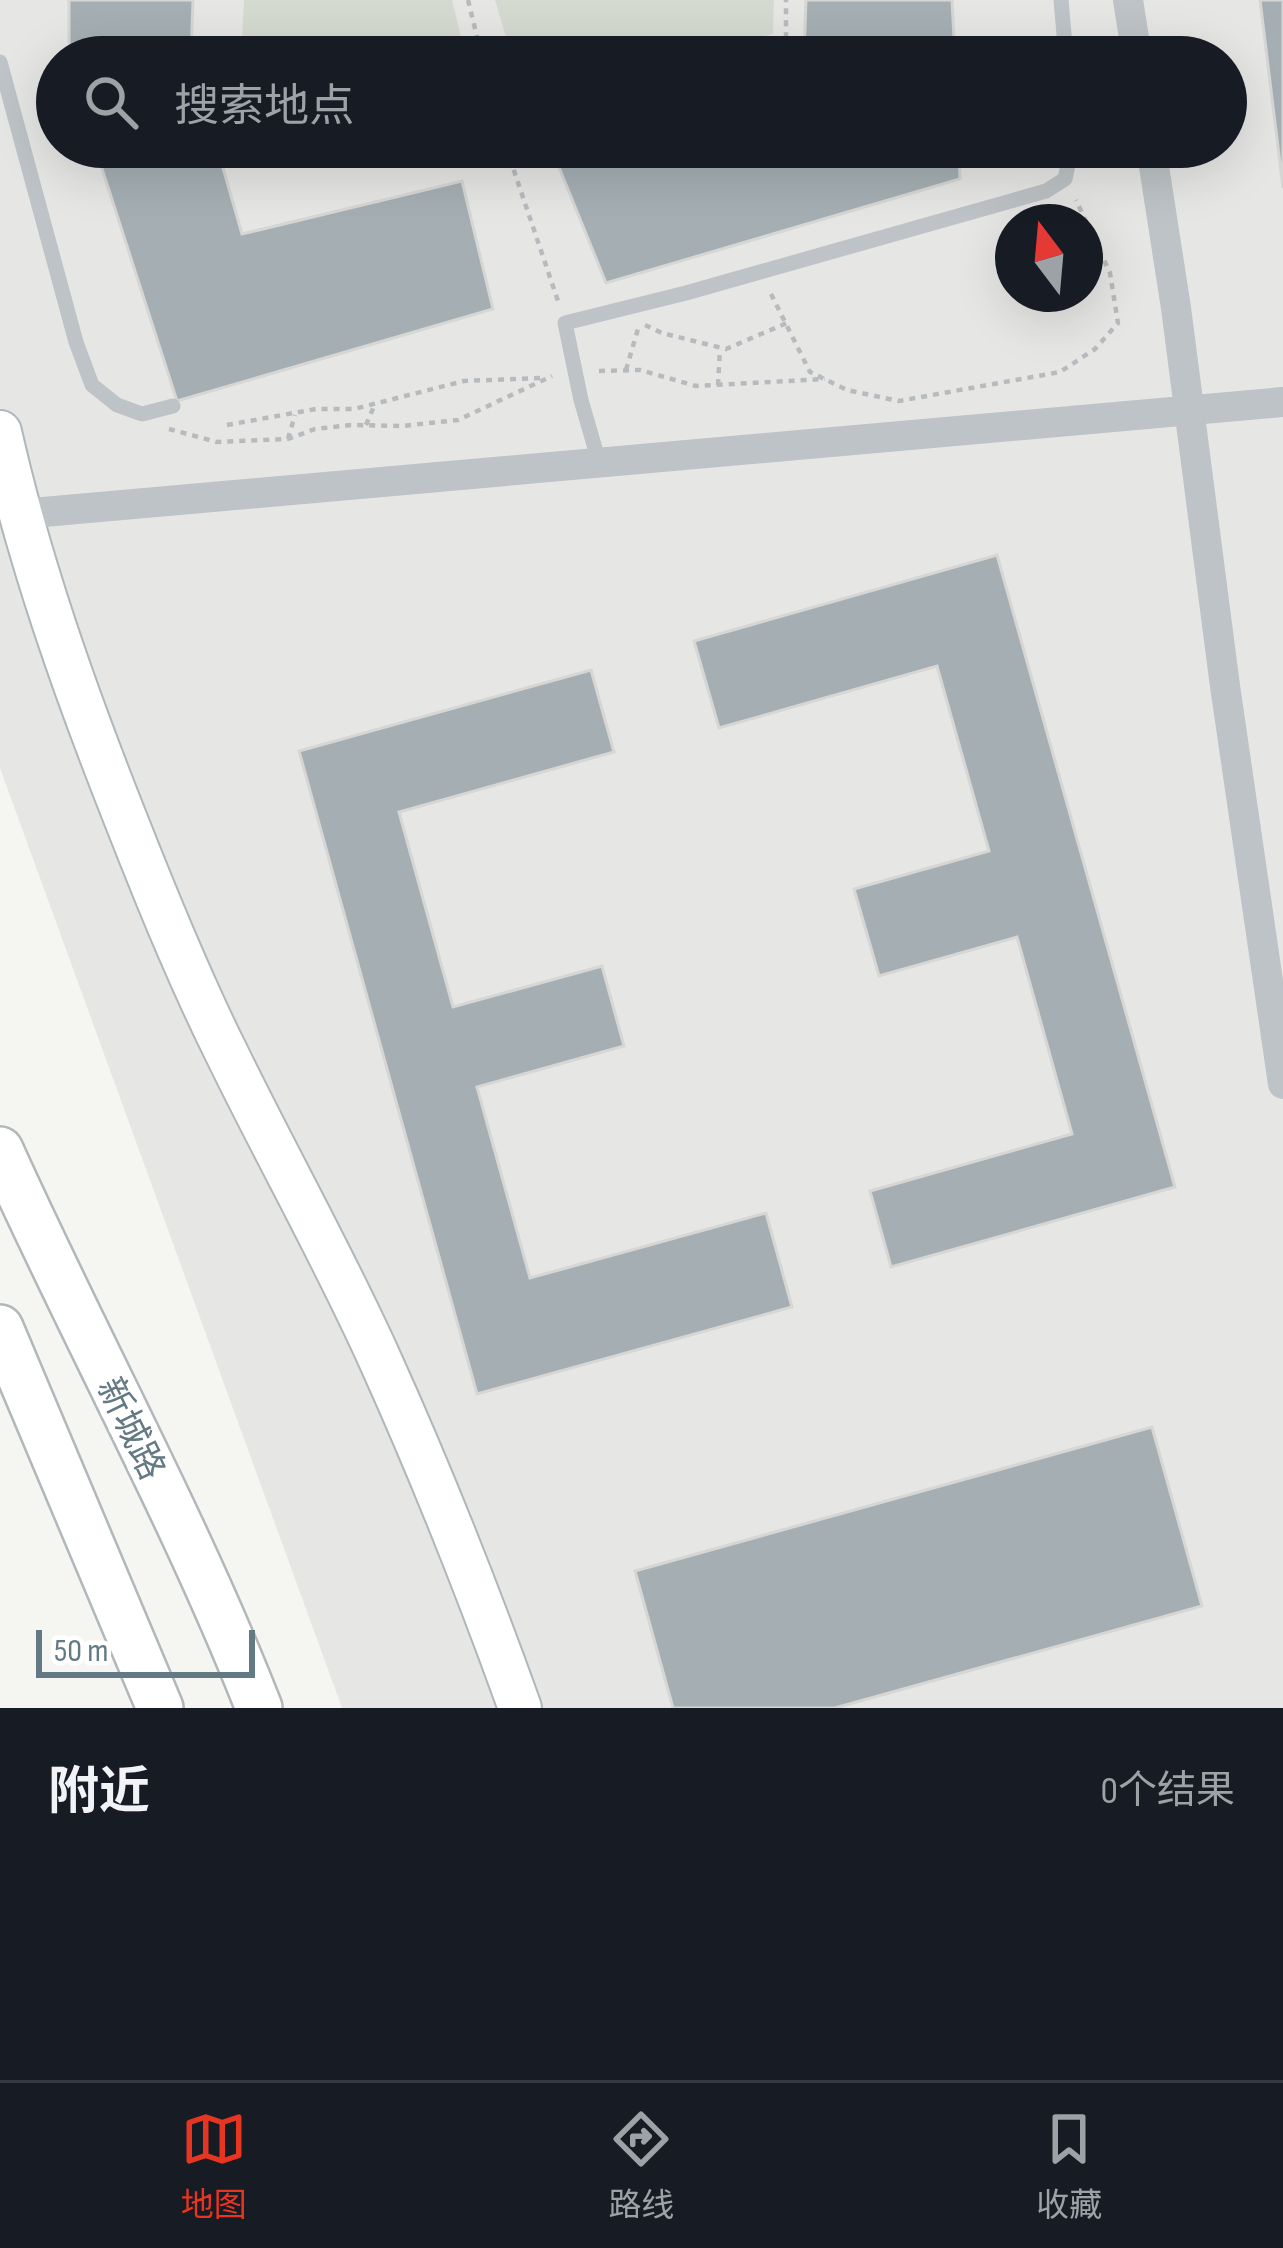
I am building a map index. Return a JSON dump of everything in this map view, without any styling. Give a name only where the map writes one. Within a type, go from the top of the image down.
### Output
[{"type":"main road","name":"新城路","points":[[0,1150],[200,1569],[253,1706]]},
{"type":"main road","points":[[0,1328],[160,1708]]},
{"type":"street","points":[[1128,0],[1134,36]]},
{"type":"street","points":[[1154,168],[1283,1084]]},
{"type":"street","points":[[21,514],[1283,402]]},
{"type":"street","points":[[0,432],[66,662],[170,930],[225,1052],[382,1363],[520,1708]]},
{"type":"lane","points":[[1061,0],[1064,36]]},
{"type":"lane","points":[[0,62],[92,386],[117,405],[142,414],[173,406]]},
{"type":"lane","points":[[599,462],[565,323],[1046,191],[1065,179],[1067,168]]},
{"type":"path","points":[[468,0],[477,36]]},
{"type":"path","points":[[786,36],[787,0]]},
{"type":"path","points":[[513,168],[565,323]]},
{"type":"path","points":[[759,272],[811,372],[847,390],[899,400],[1060,372],[1095,349],[1118,323],[1110,273],[1065,179]]},
{"type":"path","points":[[626,370],[640,323],[726,349],[787,323]]},
{"type":"path","points":[[718,385],[720,348]]},
{"type":"path","points":[[226,425],[316,409],[354,409],[464,381],[626,370],[696,386],[825,379]]},
{"type":"path","points":[[163,427],[217,442],[288,439],[315,429],[458,420],[546,377]]},
{"type":"path","points":[[366,425],[375,404]]},
{"type":"path","points":[[288,439],[296,412]]},
{"type":"shaded area","points":[[0,0],[1283,0],[1283,1708],[342,1708],[0,768]]},
{"type":"shaded area","points":[[244,0],[452,0],[461,36],[242,36]]},
{"type":"shaded area","points":[[495,0],[774,0],[773,34],[765,36],[506,36]]},
{"type":"building","points":[[69,0],[193,0],[192,36],[69,36]]},
{"type":"building","points":[[806,0],[952,0],[954,36],[805,36]]},
{"type":"building","points":[[1260,0],[1283,0],[1283,188]]},
{"type":"building","points":[[102,168],[223,168],[242,234],[462,181],[493,309],[177,401]]},
{"type":"building","points":[[559,168],[960,168],[960,179],[606,283]]},
{"type":"building","points":[[997,555],[1175,1187],[891,1267],[870,1191],[1072,1134],[1017,937],[879,976],[854,889],[989,851],[937,666],[719,728],[694,641]]},
{"type":"building","points":[[591,670],[614,752],[399,812],[453,1007],[602,966],[624,1046],[477,1087],[530,1278],[766,1213],[792,1307],[477,1394],[299,751]]},
{"type":"building","points":[[1152,1427],[1202,1606],[835,1708],[673,1708],[635,1571]]}]
